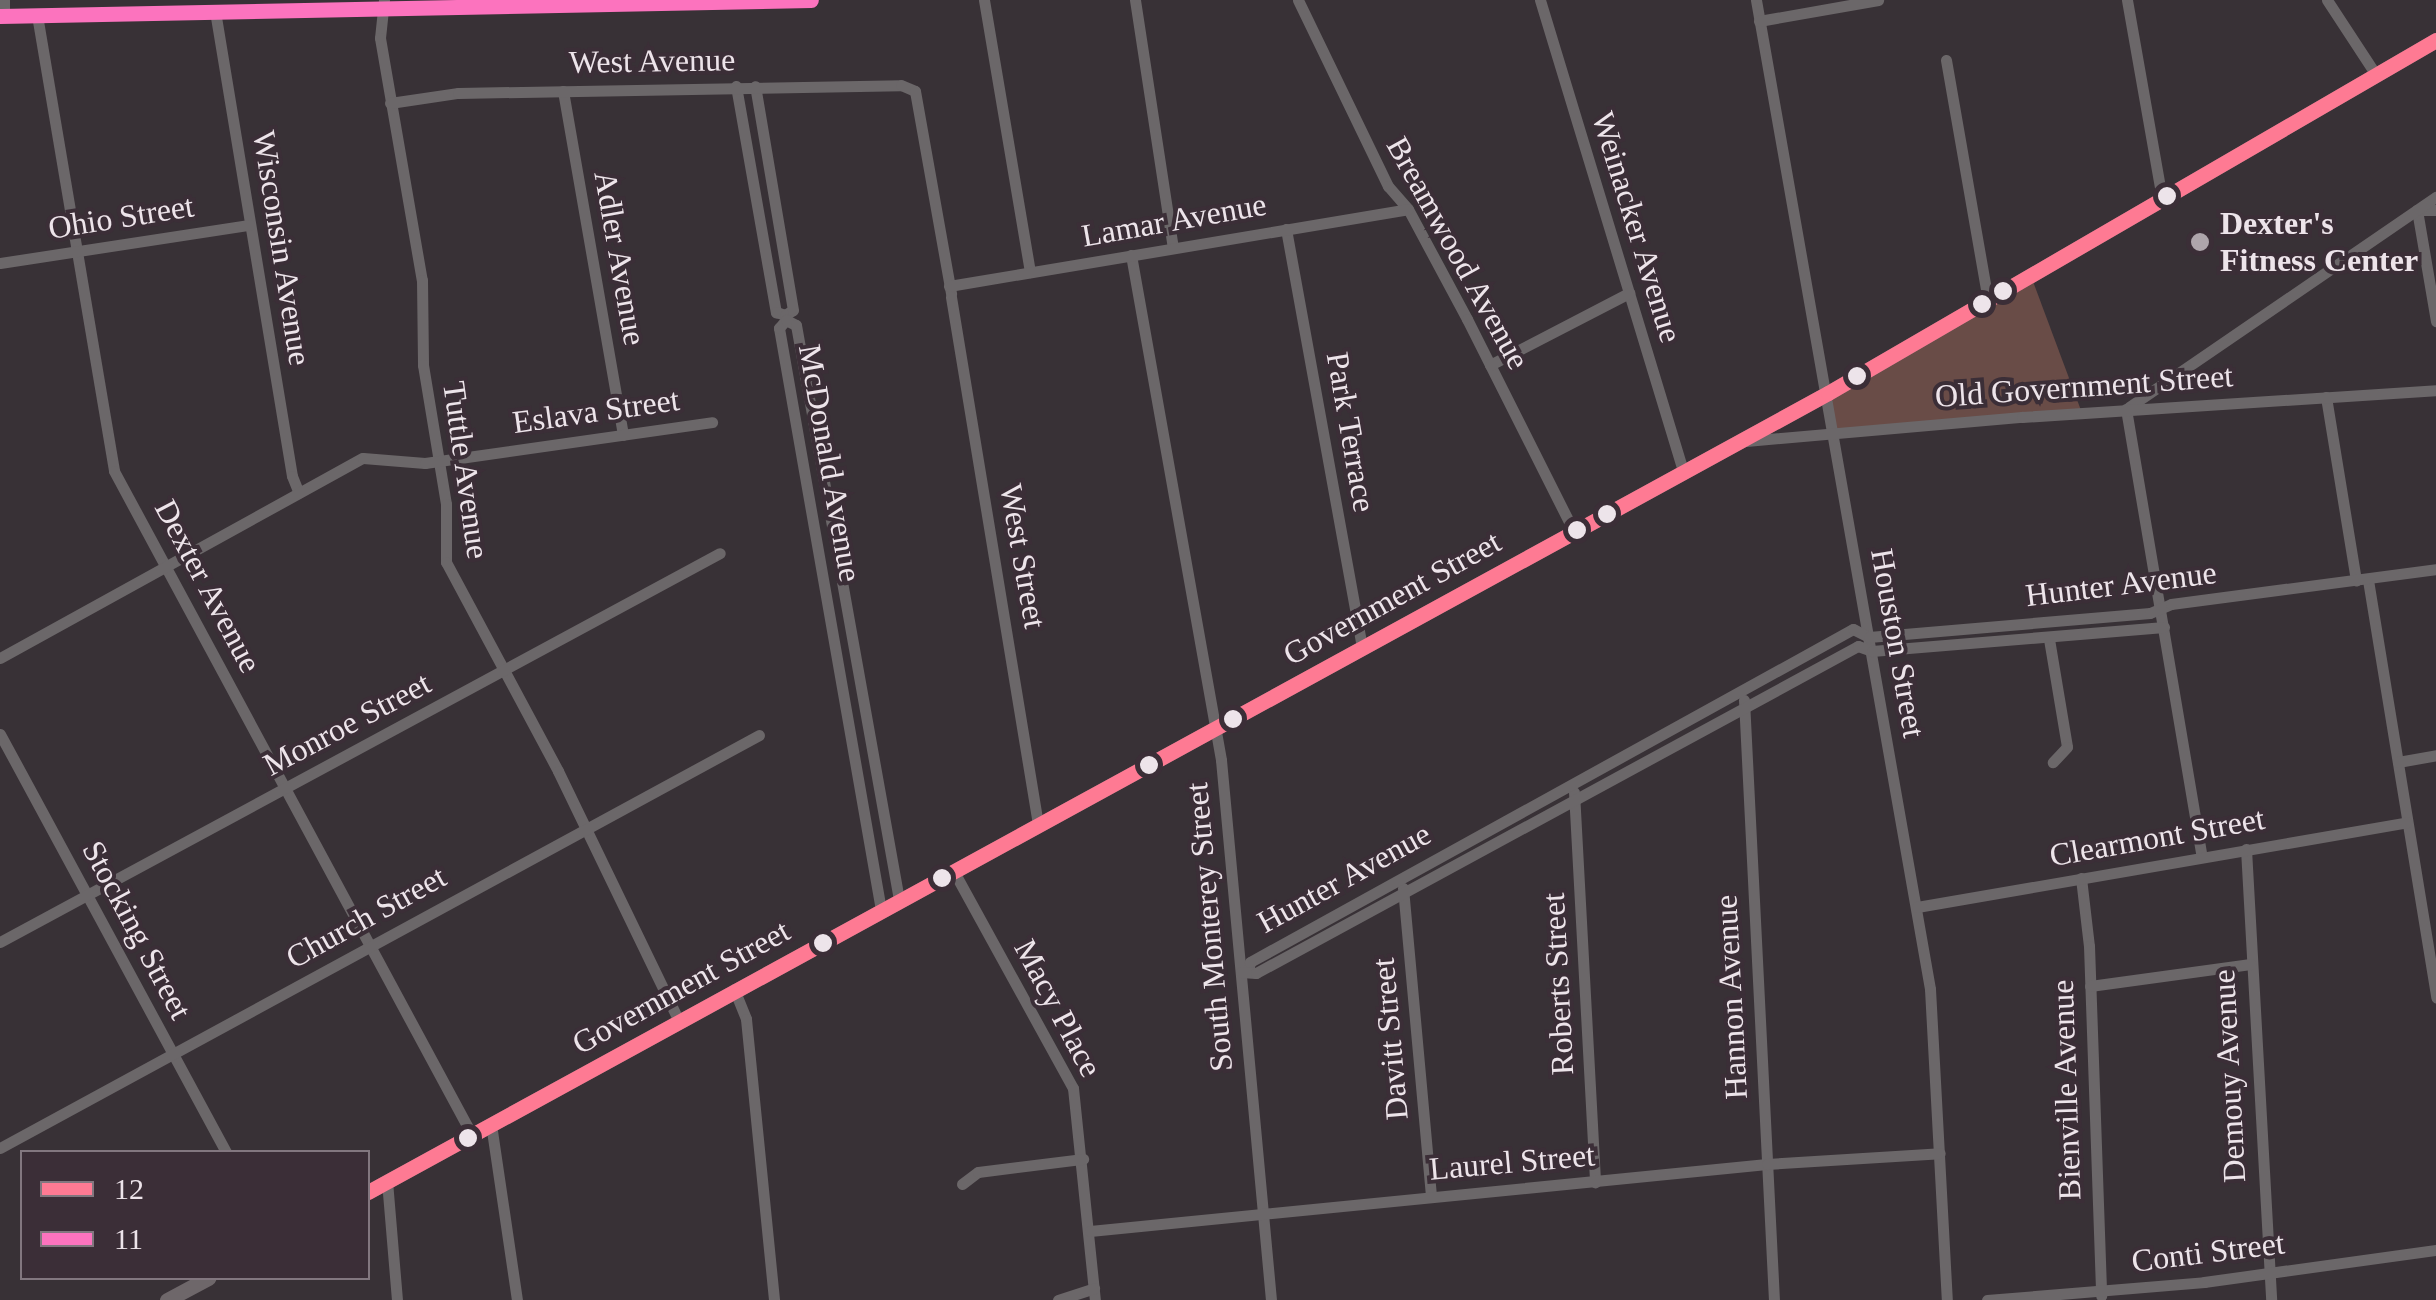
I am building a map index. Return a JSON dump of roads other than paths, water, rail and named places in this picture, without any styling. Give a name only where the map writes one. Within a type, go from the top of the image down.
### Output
[{"type":"main road","name":"Government Street","points":[[370,1191],[678,1018],[1828,393],[2436,40]]},
{"type":"main road","points":[[167,1300],[204,1280]]},
{"type":"street","points":[[4,0],[2,16],[153,6],[215,12],[383,5],[811,0]]},
{"type":"street","points":[[984,0],[1030,272]]},
{"type":"street","points":[[1136,0],[1174,248]]},
{"type":"street","name":"Breamwood Avenue","points":[[1298,0],[1388,186],[1408,209],[1573,530]]},
{"type":"street","name":"Weinacker Avenue","points":[[1540,0],[1683,470]]},
{"type":"street","name":"Houston Street","points":[[1756,0],[1930,988],[1947,1300]]},
{"type":"street","points":[[1759,20],[1878,0]]},
{"type":"street","points":[[2127,0],[2162,198]]},
{"type":"street","points":[[2328,0],[2376,75]]},
{"type":"street","name":"Tuttle Avenue","points":[[383,5],[380,38],[422,280],[423,365],[440,461],[446,562],[587,828],[678,1018]]},
{"type":"street","name":"Wisconsin Avenue","points":[[215,12],[292,476],[298,493]]},
{"type":"street","name":"Dexter Avenue","points":[[37,15],[110,456],[165,566],[472,1135]]},
{"type":"street","points":[[1946,60],[1988,301]]},
{"type":"street","name":"West Avenue","points":[[390,103],[458,94],[736,86],[901,85],[915,91]]},
{"type":"street","name":"McDonald Avenue","points":[[736,86],[776,312],[785,315],[793,310],[754,86]]},
{"type":"street","name":"Adler Avenue","points":[[563,91],[623,435]]},
{"type":"street","name":"West Street","points":[[915,91],[1038,824]]},
{"type":"street","points":[[2202,856],[2126,410],[2436,196]]},
{"type":"street","name":"Lamar Avenue","points":[[950,292],[1030,272],[1408,209]]},
{"type":"street","points":[[2417,210],[2436,210]]},
{"type":"street","points":[[2417,210],[2436,321]]},
{"type":"street","name":"Ohio Street","points":[[0,263],[250,225]]},
{"type":"street","name":"Park Terrace","points":[[1286,229],[1362,646]]},
{"type":"street","name":"South Monterey Street","points":[[1131,255],[1214,727],[1244,971],[1270,1300]]},
{"type":"street","points":[[1490,364],[1628,293]]},
{"type":"street","name":"McDonald Avenue","points":[[880,910],[779,328],[786,320],[796,325],[899,900]]},
{"type":"street","name":"Old Government Street","points":[[1737,442],[2126,410],[2436,390]]},
{"type":"street","points":[[2326,397],[2398,762],[2436,997]]},
{"type":"street","name":"Eslava Street","points":[[0,658],[363,458],[440,461],[712,422]]},
{"type":"street","name":"Monroe Street","points":[[0,942],[720,554]]},
{"type":"street","name":"Hunter Avenue","points":[[2164,627],[1872,652],[1858,646],[1256,973],[1244,971],[1250,962],[1399,878],[1853,629],[1869,637],[2133,615],[2436,570]]},
{"type":"street","points":[[2048,638],[2067,747],[2053,762]]},
{"type":"street","name":"Hannon Avenue","points":[[1740,692],[1745,706],[1774,1300]]},
{"type":"street","name":"Stocking Street","points":[[0,734],[225,1150]]},
{"type":"street","name":"Church Street","points":[[0,1148],[760,735]]},
{"type":"street","points":[[2398,762],[2436,756]]},
{"type":"street","name":"Roberts Street","points":[[1571,785],[1576,798],[1595,1182]]},
{"type":"street","name":"Clearmont Street","points":[[1917,907],[2408,822]]},
{"type":"street","name":"Demouy Avenue","points":[[2246,849],[2266,1273],[2271,1300]]},
{"type":"street","name":"Macy Place","points":[[954,870],[1073,1088],[1095,1294]]},
{"type":"street","name":"Davitt Street","points":[[1399,878],[1404,892],[1430,1197]]},
{"type":"street","name":"Bienville Avenue","points":[[2082,878],[2090,986],[2101,1296]]},
{"type":"street","points":[[2090,986],[2251,964]]},
{"type":"street","points":[[734,988],[746,1019],[774,1300]]},
{"type":"street","points":[[491,1124],[517,1300]]},
{"type":"street","name":"Laurel Street","points":[[1090,1231],[1767,1164],[1940,1153]]},
{"type":"street","points":[[962,1184],[978,1172],[1083,1160]]},
{"type":"street","points":[[388,1181],[397,1300]]},
{"type":"street","name":"Conti Street","points":[[1987,1300],[2101,1296],[2436,1250]]},
{"type":"street","points":[[1058,1300],[1095,1294]]},
{"type":"place","name":"Dexter's Fitness Center","points":[[2200,242]]}]
